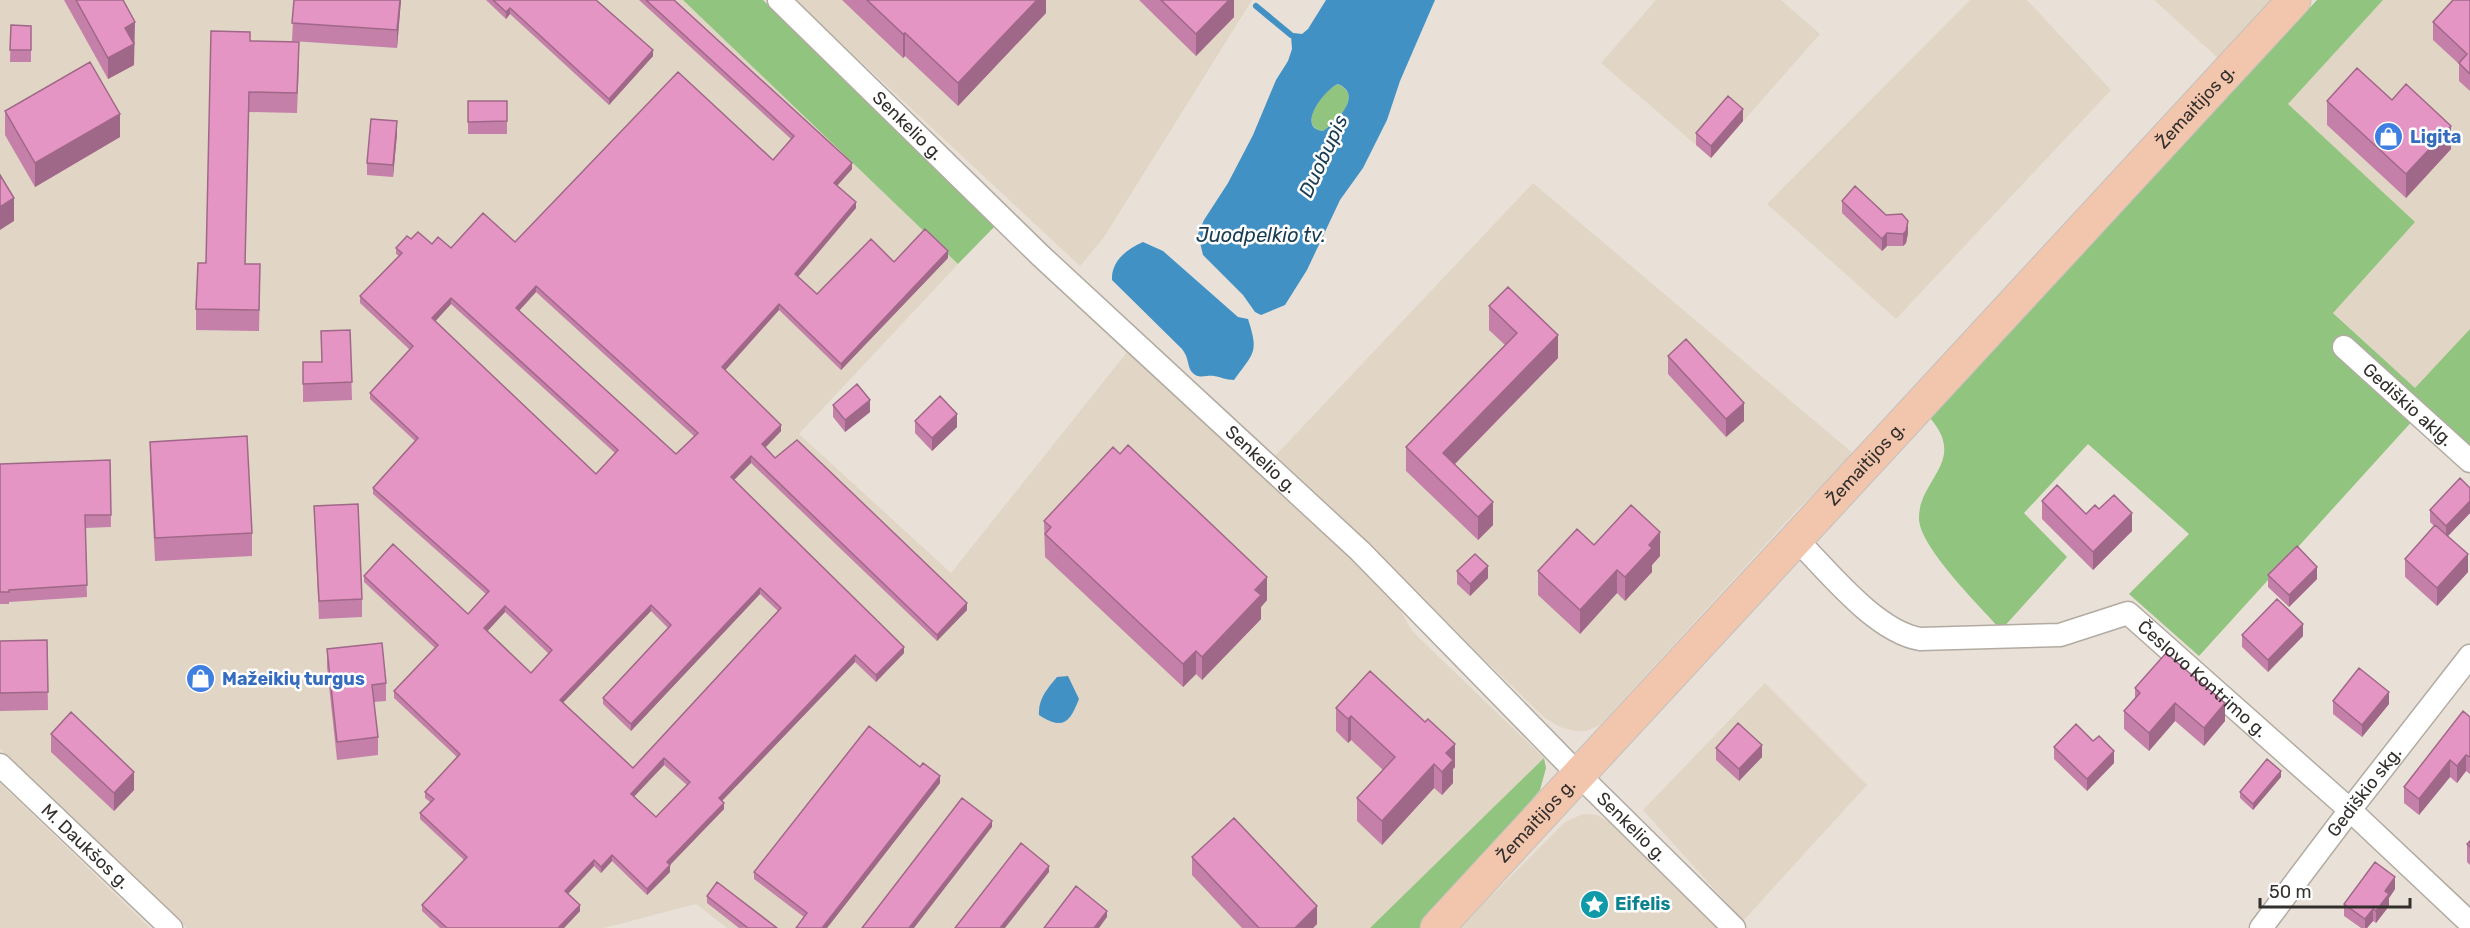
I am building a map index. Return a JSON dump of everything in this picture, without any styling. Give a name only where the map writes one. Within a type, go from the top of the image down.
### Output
[{"type":"main road","name":"Žemaitijos g.","points":[[1437,928],[2294,0]]},
{"type":"street","name":"Senkelio g.","points":[[779,0],[1041,256],[1360,551],[1579,775],[1734,928]]},
{"type":"street","name":"Gediškio aklg.","points":[[2344,347],[2470,461]]},
{"type":"street","name":"Česlovo Kontrimo g.","points":[[1797,540],[1877,619],[1905,637],[1920,639],[2060,635],[2128,614],[2350,810],[2470,923]]},
{"type":"street","name":"Gediškio skg.","points":[[2261,928],[2470,656]]},
{"type":"street","name":"M. Daukšos g.","points":[[0,765],[171,928]]},
{"type":"shaded area","points":[[0,0],[683,0],[958,264],[799,434],[951,573],[1128,351],[1325,531],[1396,602],[1412,631],[1544,758],[1370,928],[727,928],[696,904],[604,928],[187,928],[0,749]]},
{"type":"shaded area","points":[[795,0],[1252,0],[1104,237],[1080,266]]},
{"type":"shaded area","points":[[1656,0],[1781,0],[1820,34],[1711,158],[1601,63]]},
{"type":"shaded area","points":[[1970,0],[2027,0],[2111,90],[1896,319],[1767,204]]},
{"type":"shaded area","points":[[2154,0],[2276,0],[2220,60]]},
{"type":"shaded area","points":[[2383,0],[2470,0],[2470,329],[2415,389],[2333,312],[2288,104]]},
{"type":"shaded area","points":[[1533,183],[1855,455],[1800,507],[1600,725],[1586,731],[1574,731],[1560,727],[1545,718],[1274,457]]},
{"type":"shaded area","points":[[1765,683],[1867,785],[1743,921],[1643,810]]},
{"type":"shaded area","points":[[0,783],[150,928],[0,928]]},
{"type":"shaded area","points":[[1583,814],[1597,815],[1611,823],[1719,928],[1459,928],[1565,822]]},
{"type":"green space","points":[[683,0],[763,0],[996,225],[958,264]]},
{"type":"green space","points":[[2317,0],[2383,0],[2288,104],[2415,222],[2333,313],[2415,388],[2470,329],[2470,449],[2425,407],[2199,656],[2129,594],[2189,534],[2088,444],[2024,513],[2067,557],[2001,630],[1940,561],[1922,531],[1919,519],[1921,505],[1943,459],[1944,447],[1940,433],[1930,418]]},
{"type":"green space","points":[[1338,84],[1345,89],[1348,95],[1345,109],[1323,131],[1315,128],[1312,116],[1315,108],[1326,93]]},
{"type":"green space","points":[[1544,758],[1546,768],[1540,790],[1422,928],[1370,928]]},
{"type":"water","name":"Juodpelkio tv.","points":[[1326,0],[1435,0],[1400,81],[1387,120],[1363,168],[1340,200],[1307,270],[1285,305],[1261,315],[1255,312],[1243,295],[1203,255],[1198,234],[1253,135],[1276,80],[1288,61],[1292,49],[1291,35],[1302,34],[1308,29]],"holes":[[[1338,84],[1345,89],[1348,101],[1340,115],[1323,131],[1315,128],[1312,116],[1320,100]]]},
{"type":"water","points":[[1143,242],[1163,251],[1238,317],[1248,319],[1253,339],[1253,352],[1234,380],[1194,374],[1182,349],[1112,280],[1114,267],[1121,256]]},
{"type":"water","points":[[1068,676],[1079,699],[1065,722],[1047,720],[1039,715],[1042,699],[1057,677]]},
{"type":"building","points":[[76,0],[123,0],[135,22],[125,28],[134,44],[108,58]]},
{"type":"building","points":[[294,0],[400,0],[397,30],[292,23]]},
{"type":"building","points":[[493,0],[596,0],[653,50],[609,99],[510,8],[506,12]]},
{"type":"building","points":[[646,0],[674,0],[852,163],[834,183],[856,202],[795,274],[817,294],[871,239],[894,262],[925,229],[948,251],[841,364],[779,304],[722,367],[781,425],[762,444],[775,458],[797,440],[967,603],[937,635],[751,456],[731,477],[904,647],[876,675],[855,655],[719,798],[724,803],[667,862],[670,865],[647,889],[612,855],[601,867],[594,860],[565,891],[580,905],[558,928],[447,928],[422,905],[467,857],[420,813],[434,799],[425,792],[460,754],[394,691],[438,645],[364,576],[393,544],[468,614],[489,591],[373,488],[418,438],[370,393],[413,346],[360,296],[402,253],[396,248],[407,236],[411,239],[418,232],[432,244],[438,237],[451,248],[483,213],[515,242],[678,72],[773,160],[794,136]],"holes":[[[536,286],[698,433],[676,454],[516,308]],[[451,298],[618,450],[596,474],[432,318]],[[760,588],[781,608],[633,768],[560,700],[651,605],[671,625],[603,698],[631,724]],[[505,606],[552,650],[531,673],[484,628]],[[664,758],[690,782],[656,817],[631,794]]]},
{"type":"building","points":[[867,0],[1037,0],[958,83]]},
{"type":"building","points":[[1161,0],[1229,0],[1196,34]]},
{"type":"building","points":[[2453,0],[2470,0],[2470,74],[2459,63],[2467,54],[2433,22]]},
{"type":"building","points":[[11,25],[31,26],[31,50],[10,50]]},
{"type":"building","points":[[211,31],[250,32],[250,41],[299,42],[297,93],[249,92],[245,264],[260,264],[259,310],[196,309],[198,263],[206,263]]},
{"type":"building","points":[[90,62],[120,114],[35,163],[5,111]]},
{"type":"building","points":[[2357,68],[2392,100],[2406,84],[2451,126],[2406,174],[2327,101]]},
{"type":"building","points":[[1728,96],[1743,109],[1711,146],[1696,133]]},
{"type":"building","points":[[468,101],[507,101],[507,121],[468,122]]},
{"type":"building","points":[[371,119],[397,121],[393,165],[367,163]]},
{"type":"building","points":[[0,175],[14,198],[0,207]]},
{"type":"building","points":[[1855,186],[1886,215],[1902,214],[1908,221],[1906,231],[1903,234],[1887,233],[1882,239],[1842,201]]},
{"type":"building","points":[[1508,287],[1558,335],[1443,453],[1493,502],[1478,517],[1406,447],[1517,333],[1489,306]]},
{"type":"building","points":[[350,330],[352,382],[303,384],[303,362],[322,362],[321,331]]},
{"type":"building","points":[[1686,339],[1744,403],[1726,419],[1668,356]]},
{"type":"building","points":[[857,384],[870,400],[845,420],[833,405]]},
{"type":"building","points":[[940,396],[957,414],[932,438],[915,421]]},
{"type":"building","points":[[247,436],[252,533],[155,538],[150,442]]},
{"type":"building","points":[[1128,445],[1267,577],[1255,590],[1261,595],[1202,657],[1196,651],[1183,664],[1045,534],[1051,527],[1044,521],[1113,447],[1120,454]]},
{"type":"building","points":[[110,460],[111,515],[85,515],[87,585],[0,592],[0,464]]},
{"type":"building","points":[[2460,478],[2470,488],[2470,501],[2446,526],[2430,510]]},
{"type":"building","points":[[2057,485],[2086,514],[2095,505],[2099,509],[2114,495],[2132,513],[2093,552],[2042,501]]},
{"type":"building","points":[[358,504],[362,599],[319,601],[314,506]]},
{"type":"building","points":[[1631,505],[1660,532],[1649,545],[1652,548],[1625,577],[1617,570],[1580,610],[1538,571],[1577,529],[1594,545]]},
{"type":"building","points":[[2435,525],[2468,554],[2437,588],[2405,559]]},
{"type":"building","points":[[2297,546],[2317,567],[2289,595],[2268,575]]},
{"type":"building","points":[[1475,554],[1488,566],[1470,584],[1457,571]]},
{"type":"building","points":[[2277,599],[2303,624],[2268,660],[2242,635]]},
{"type":"building","points":[[47,640],[48,692],[0,693],[0,641]]},
{"type":"building","points":[[382,643],[386,683],[372,685],[378,737],[337,742],[327,649]]},
{"type":"building","points":[[2166,653],[2225,703],[2204,728],[2175,703],[2149,733],[2124,711],[2140,693],[2135,688]]},
{"type":"building","points":[[2359,668],[2389,692],[2362,725],[2333,701]]},
{"type":"building","points":[[1370,671],[1425,722],[1428,719],[1455,744],[1446,753],[1453,760],[1442,772],[1434,764],[1382,821],[1357,798],[1395,757],[1351,716],[1348,719],[1336,708]]},
{"type":"building","points":[[2463,711],[2470,717],[2470,757],[2466,755],[2457,766],[2450,760],[2419,799],[2404,787]]},
{"type":"building","points":[[71,712],[134,772],[114,793],[51,734]]},
{"type":"building","points":[[1738,723],[1762,745],[1739,769],[1716,748]]},
{"type":"building","points":[[2076,724],[2093,741],[2099,736],[2114,751],[2087,779],[2054,747]]},
{"type":"building","points":[[869,726],[920,767],[923,763],[940,776],[822,928],[796,928],[807,913],[754,872]]},
{"type":"building","points":[[2267,759],[2281,771],[2253,804],[2240,792]]},
{"type":"building","points":[[962,798],[992,821],[909,928],[862,928]]},
{"type":"building","points":[[1234,818],[1317,906],[1295,928],[1259,928],[1192,857]]},
{"type":"building","points":[[1021,843],[1049,866],[1000,928],[955,928]]},
{"type":"building","points":[[2375,862],[2395,877],[2385,891],[2389,894],[2376,911],[2373,909],[2365,919],[2344,904]]},
{"type":"building","points":[[717,882],[777,928],[748,928],[707,896]]},
{"type":"building","points":[[1076,886],[1107,911],[1094,928],[1044,928]]},
{"type":"waterway","points":[[1256,6],[1291,35]]},
{"type":"place","name":"Ligita","points":[[2389,137]]},
{"type":"place","name":"Mažeikių turgus","points":[[201,679]]},
{"type":"place","name":"Eifelis","points":[[1594,904]]},
{"type":"water label","name":"Duobupis","points":[[1323,156]]}]
